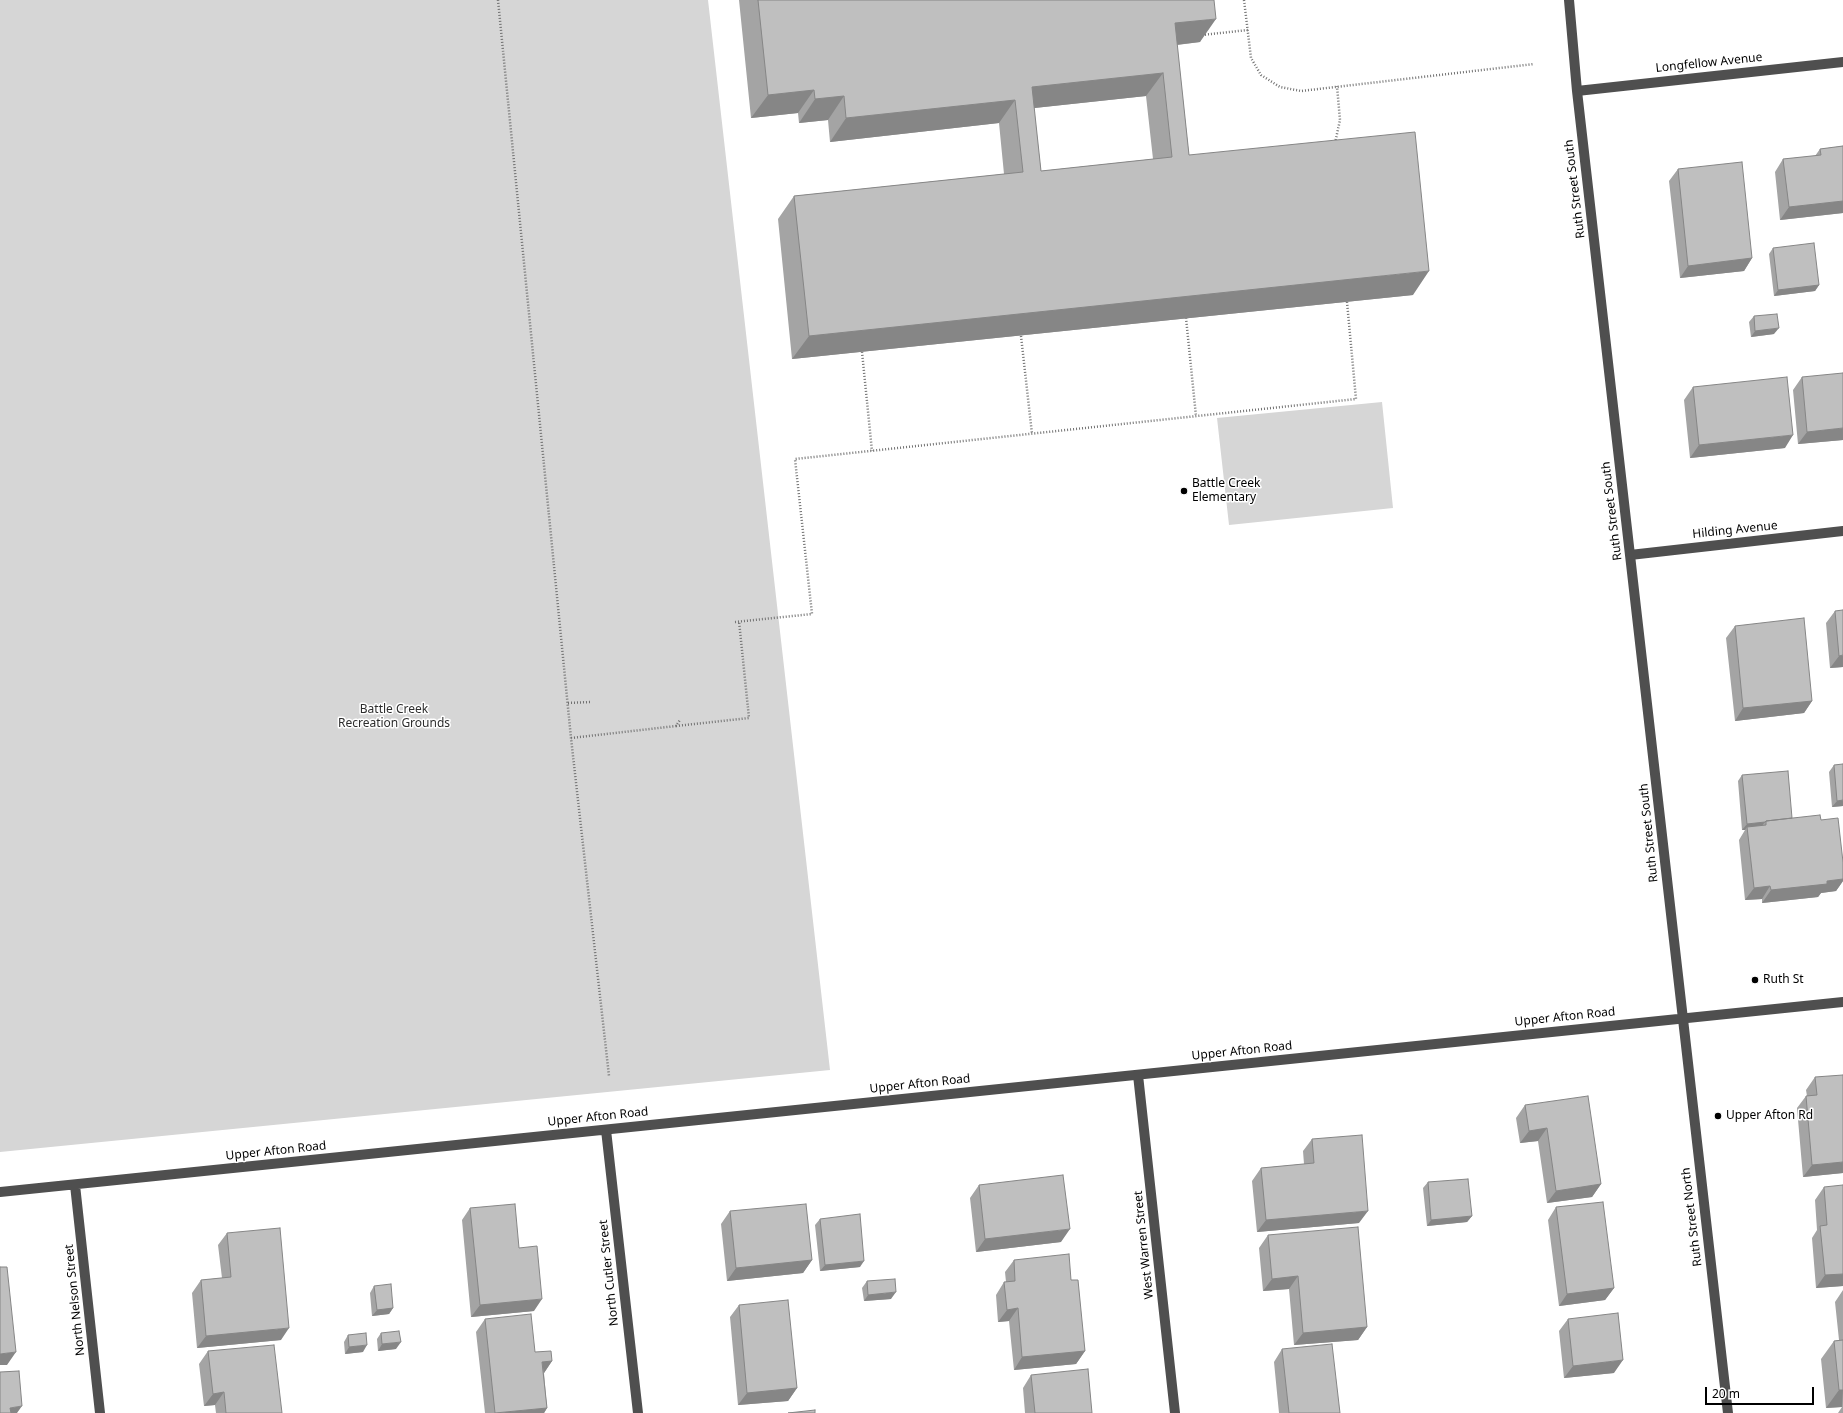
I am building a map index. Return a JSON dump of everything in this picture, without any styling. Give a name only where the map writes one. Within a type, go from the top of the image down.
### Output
[{"type":"street","name":"Ruth Street South","points":[[1569,0],[1577,91],[1683,1018]]},
{"type":"street","name":"Longfellow Avenue","points":[[1577,91],[1843,62]]},
{"type":"street","name":"Hilding Avenue","points":[[1630,555],[1843,531]]},
{"type":"street","name":"Upper Afton Road","points":[[0,1192],[1843,1002]]},
{"type":"street","name":"Ruth Street North","points":[[1683,1018],[1728,1413]]},
{"type":"street","name":"West Warren Street","points":[[1138,1075],[1175,1413]]},
{"type":"street","name":"North Cutler Street","points":[[606,1130],[638,1413]]},
{"type":"street","name":"North Nelson Street","points":[[75,1185],[100,1413]]},
{"type":"path","points":[[498,0],[571,738],[609,1076]]},
{"type":"path","points":[[1244,0],[1251,58],[1261,75],[1280,87],[1301,91],[1534,64]]},
{"type":"path","points":[[1199,35],[1248,30]]},
{"type":"path","points":[[1334,145],[1340,120],[1337,86]]},
{"type":"path","points":[[735,622],[812,614],[795,459],[1356,399],[1347,302]]},
{"type":"path","points":[[1186,318],[1196,416]]},
{"type":"path","points":[[1021,336],[1032,434]]},
{"type":"path","points":[[862,352],[872,451]]},
{"type":"path","points":[[571,738],[749,718],[739,621]]},
{"type":"path","points":[[568,703],[591,702]]},
{"type":"path","points":[[676,726],[680,720]]},
{"type":"green space","name":"Battle Creek Recreation Grounds","points":[[0,0],[708,0],[830,1070],[0,1152]]},
{"type":"green space","points":[[1382,402],[1393,508],[1229,525],[1217,418]]},
{"type":"building","points":[[758,0],[1214,0],[1216,19],[1175,23],[1189,155],[1415,132],[1429,271],[809,336],[794,196],[1023,172],[1015,100],[846,118],[844,96],[815,99],[814,90],[768,95]],"holes":[[[1163,73],[1172,157],[1041,171],[1032,87]]]},
{"type":"building","points":[[1843,146],[1843,201],[1789,207],[1783,159],[1821,155],[1820,149]]},
{"type":"building","points":[[1742,162],[1752,258],[1688,266],[1678,169]]},
{"type":"building","points":[[1814,243],[1819,285],[1778,290],[1773,248]]},
{"type":"building","points":[[1777,314],[1779,328],[1755,331],[1754,316]]},
{"type":"building","points":[[1843,373],[1843,428],[1807,432],[1802,377]]},
{"type":"building","points":[[1787,377],[1793,435],[1699,445],[1693,387]]},
{"type":"building","points":[[1843,610],[1843,655],[1839,656],[1835,611]]},
{"type":"building","points":[[1804,618],[1812,701],[1743,708],[1735,626]]},
{"type":"building","points":[[1843,764],[1843,800],[1837,801],[1834,765]]},
{"type":"building","points":[[1788,771],[1792,818],[1747,824],[1742,775]]},
{"type":"building","points":[[1820,815],[1821,820],[1838,818],[1843,862],[1843,879],[1827,881],[1827,884],[1771,890],[1770,886],[1754,888],[1747,827],[1766,825],[1766,821]]},
{"type":"building","points":[[1843,1075],[1843,1162],[1812,1165],[1806,1096],[1817,1095],[1815,1077]]},
{"type":"building","points":[[1588,1096],[1601,1184],[1556,1191],[1547,1128],[1529,1131],[1525,1105]]},
{"type":"building","points":[[1362,1135],[1368,1211],[1266,1220],[1261,1168],[1314,1163],[1312,1139]]},
{"type":"building","points":[[1063,1175],[1070,1229],[985,1239],[979,1185]]},
{"type":"building","points":[[1468,1179],[1472,1216],[1431,1220],[1428,1182]]},
{"type":"building","points":[[1843,1185],[1843,1274],[1825,1275],[1820,1226],[1827,1225],[1824,1187]]},
{"type":"building","points":[[1603,1202],[1614,1288],[1567,1294],[1556,1207]]},
{"type":"building","points":[[515,1204],[519,1248],[537,1246],[542,1299],[480,1305],[470,1208]]},
{"type":"building","points":[[806,1204],[812,1260],[736,1268],[730,1211]]},
{"type":"building","points":[[860,1214],[864,1261],[825,1265],[820,1219]]},
{"type":"building","points":[[1358,1227],[1367,1327],[1303,1333],[1298,1276],[1272,1279],[1268,1235]]},
{"type":"building","points":[[280,1228],[289,1328],[206,1336],[201,1280],[231,1277],[227,1233]]},
{"type":"building","points":[[1069,1254],[1071,1280],[1078,1280],[1085,1351],[1022,1357],[1018,1308],[1007,1310],[1004,1282],[1015,1281],[1014,1260]]},
{"type":"building","points":[[0,1267],[7,1267],[16,1352],[0,1354]]},
{"type":"building","points":[[895,1279],[896,1292],[868,1295],[867,1281]]},
{"type":"building","points":[[391,1284],[393,1308],[377,1310],[374,1286]]},
{"type":"building","points":[[788,1300],[797,1388],[747,1393],[739,1305]]},
{"type":"building","points":[[1618,1313],[1623,1360],[1573,1366],[1568,1319]]},
{"type":"building","points":[[531,1314],[535,1352],[551,1351],[552,1361],[542,1362],[547,1408],[495,1413],[485,1319]]},
{"type":"building","points":[[399,1331],[401,1342],[382,1344],[381,1333]]},
{"type":"building","points":[[366,1333],[367,1345],[349,1347],[348,1335]]},
{"type":"building","points":[[1843,1340],[1843,1390],[1839,1390],[1834,1341]]},
{"type":"building","points":[[1332,1344],[1340,1413],[1289,1413],[1282,1349]]},
{"type":"building","points":[[274,1345],[282,1413],[226,1413],[224,1392],[213,1394],[208,1351]]},
{"type":"building","points":[[1088,1369],[1092,1413],[1035,1413],[1031,1375]]},
{"type":"building","points":[[19,1371],[22,1406],[10,1408],[11,1413],[0,1413],[0,1372]]},
{"type":"building","points":[[815,1410],[815,1413],[788,1413]]},
{"type":"place","name":"Battle Creek Elementary","points":[[1184,491]]},
{"type":"place","name":"Ruth St","points":[[1755,980]]},
{"type":"place","name":"Upper Afton Rd","points":[[1718,1116]]}]
